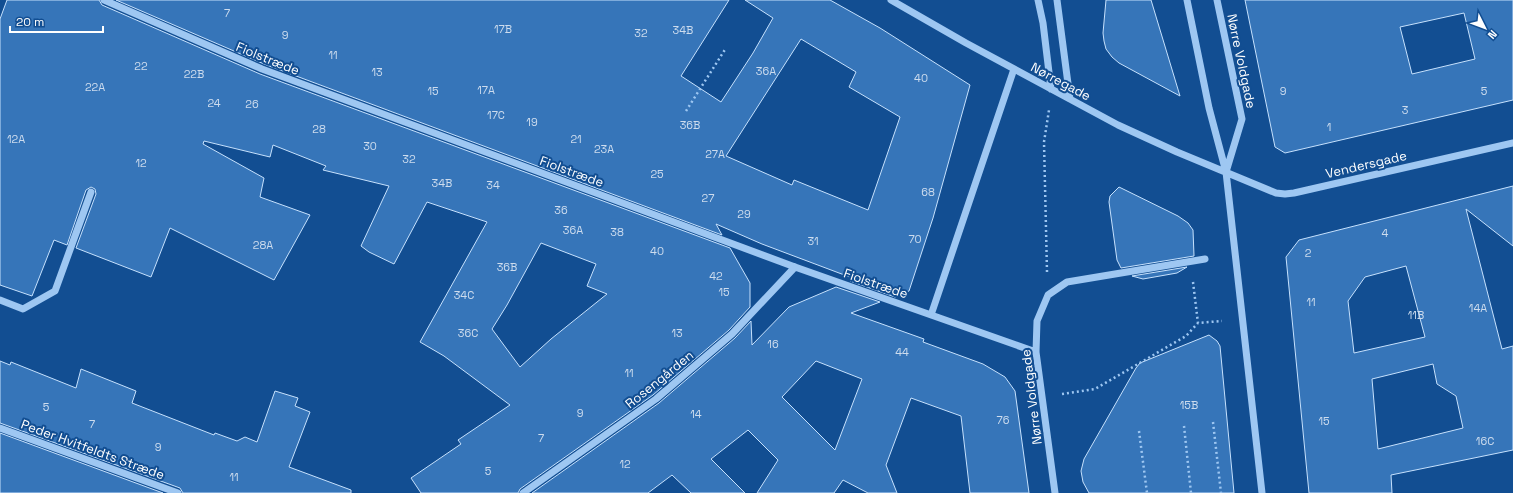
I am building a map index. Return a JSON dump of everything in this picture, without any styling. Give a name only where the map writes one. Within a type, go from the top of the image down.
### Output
[{"type":"street","name":"Fiolstræde","points":[[104,0],[262,69],[796,267],[1036,352]]},
{"type":"street","name":"Nørregade","points":[[891,0],[966,43],[1118,125],[1170,149],[1226,172]]},
{"type":"street","points":[[1038,0],[1043,23],[1051,89]]},
{"type":"street","points":[[1057,0],[1070,99]]},
{"type":"street","name":"Nørre Voldgade","points":[[1187,0],[1209,108],[1226,172],[1234,255],[1243,320],[1262,493]]},
{"type":"street","name":"Nørre Voldgade","points":[[1218,0],[1242,119],[1226,172]]},
{"type":"street","points":[[931,315],[1014,69]]},
{"type":"street","name":"Vendersgade","points":[[1226,172],[1276,193],[1285,194],[1513,143]]},
{"type":"street","points":[[0,300],[23,309],[55,291],[92,192]]},
{"type":"street","points":[[1048,295],[1067,282],[1205,259]]},
{"type":"street","name":"Rosengården","points":[[523,493],[656,399],[732,334],[796,267]]},
{"type":"street","name":"Nørre Voldgade","points":[[1048,295],[1037,322],[1036,352],[1055,493]]},
{"type":"street","name":"Peder Hvitfeldts Stræde","points":[[0,428],[178,493]]},
{"type":"path","points":[[686,111],[726,48]]},
{"type":"path","points":[[1048,295],[1044,142],[1051,89]]},
{"type":"path","points":[[1196,305],[1198,323]]},
{"type":"path","points":[[1042,397],[1095,389],[1186,336],[1198,323],[1243,320]]},
{"type":"path","points":[[1213,422],[1221,493]]},
{"type":"path","points":[[1184,426],[1191,493]]},
{"type":"path","points":[[1140,431],[1146,493]]},
{"type":"building","points":[[7,0],[99,0],[102,5],[260,74],[730,248],[750,283],[750,307],[729,330],[653,395],[520,489],[518,493],[421,493],[411,478],[461,444],[458,440],[510,405],[444,356],[420,342],[487,222],[427,202],[394,264],[369,252],[361,246],[389,186],[323,170],[326,166],[273,145],[270,157],[204,141],[203,144],[264,178],[260,197],[310,215],[274,280],[170,228],[151,277],[76,248],[96,194],[95,189],[91,187],[86,190],[67,245],[54,240],[32,296],[0,285],[0,19]],"holes":[[[541,243],[596,264],[587,286],[607,294],[551,339],[520,367],[492,329]]]},
{"type":"building","points":[[116,0],[729,0],[681,76],[721,102],[753,53],[773,18],[745,0],[830,0],[880,28],[970,85],[933,218],[909,291],[895,297],[850,281],[855,279],[762,244],[716,224],[722,235],[264,64]],"holes":[[[801,39],[856,72],[849,87],[900,117],[868,210],[794,180],[792,185],[726,156]]]},
{"type":"building","points":[[1106,0],[1151,0],[1180,96],[1119,63],[1112,57],[1106,49],[1103,33]]},
{"type":"building","points":[[1245,0],[1513,0],[1513,100],[1285,153],[1275,147]],"holes":[[[1464,13],[1475,59],[1412,74],[1400,27]]]},
{"type":"building","points":[[1513,186],[1513,246],[1466,209],[1502,349],[1513,346],[1513,450],[1391,475],[1392,493],[1309,493],[1286,257],[1299,240]],"holes":[[[1406,266],[1425,337],[1354,353],[1348,301],[1365,277]],[[1433,364],[1437,384],[1456,396],[1463,428],[1378,449],[1372,379]]]},
{"type":"building","points":[[1119,187],[1178,216],[1188,223],[1193,230],[1194,256],[1121,268],[1117,260],[1109,202],[1110,196]]},
{"type":"building","points":[[1187,267],[1177,273],[1143,279],[1132,276]]},
{"type":"building","points":[[836,287],[880,302],[851,313],[924,339],[923,342],[983,364],[1005,377],[1015,391],[1029,493],[970,493],[961,416],[911,398],[886,465],[897,493],[868,493],[843,480],[834,493],[757,493],[778,460],[748,430],[711,459],[745,493],[691,493],[672,475],[648,493],[532,493],[659,403],[735,338],[751,321],[752,345],[789,307]],"holes":[[[816,361],[862,379],[835,450],[782,397]]]},
{"type":"building","points":[[1209,335],[1217,341],[1220,346],[1234,493],[1089,493],[1083,482],[1081,471],[1084,459],[1136,368],[1140,363]]},
{"type":"building","points":[[0,361],[10,365],[11,362],[76,388],[81,369],[136,391],[132,403],[214,435],[215,433],[237,441],[245,437],[257,442],[275,391],[298,398],[295,406],[310,412],[289,467],[351,490],[351,493],[183,493],[180,488],[0,423]]},
{"type":"building","points":[[0,433],[163,493],[0,493]]}]
